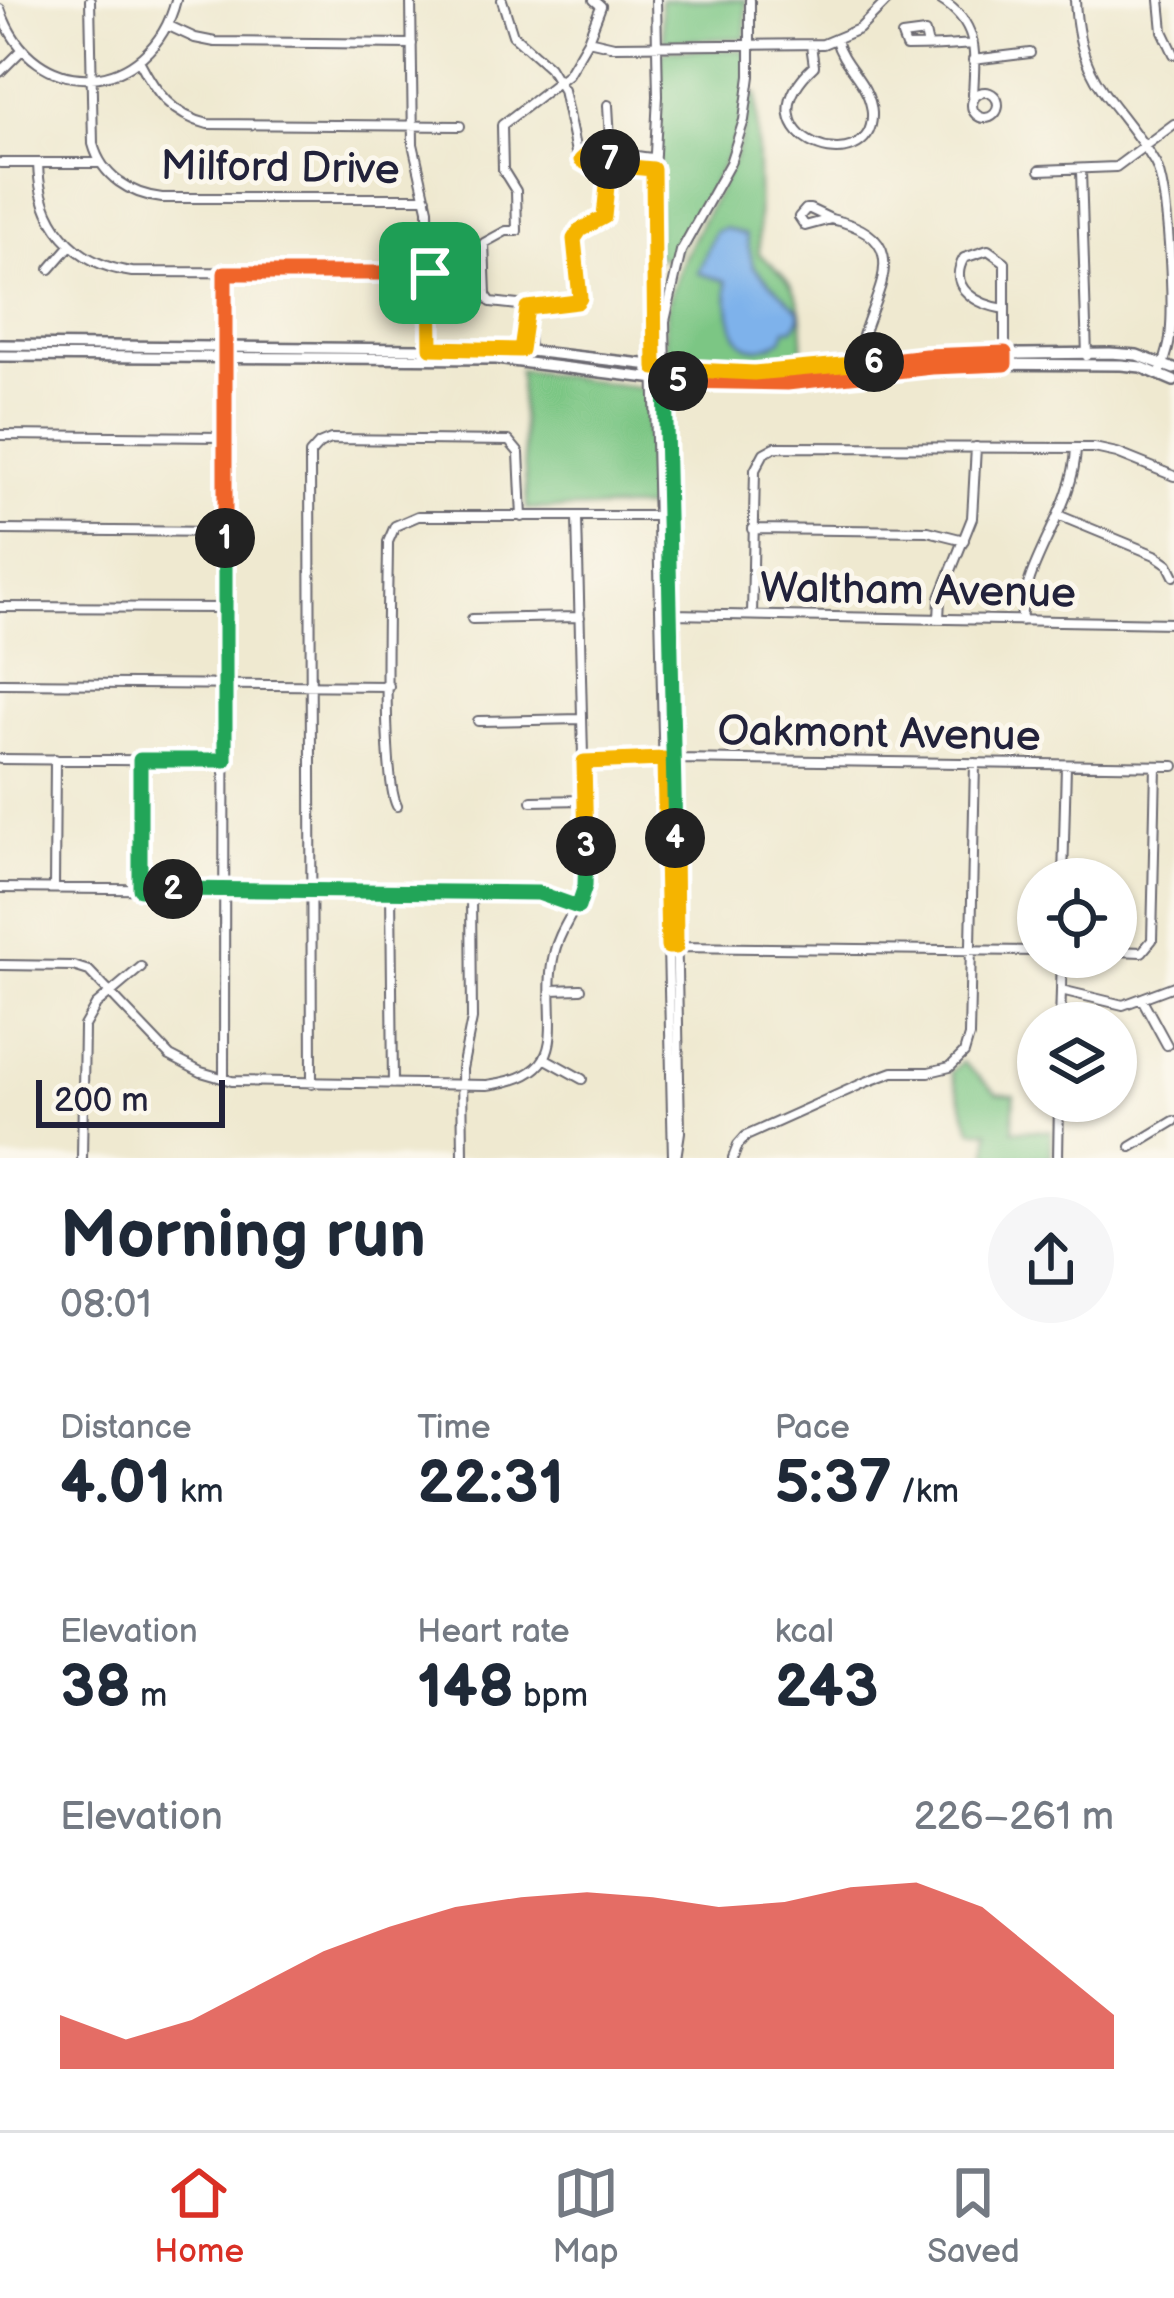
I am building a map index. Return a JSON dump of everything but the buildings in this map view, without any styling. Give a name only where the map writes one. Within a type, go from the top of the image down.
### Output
[{"type":"street","points":[[90,0],[91,125],[100,163]]},
{"type":"street","points":[[0,9],[21,51],[53,72],[91,78],[140,62],[169,26],[176,0]]},
{"type":"street","points":[[411,0],[413,126],[426,198],[431,353]]},
{"type":"street","points":[[502,0],[513,35],[559,82],[574,150],[581,160],[595,168],[610,161],[654,164]]},
{"type":"street","points":[[594,0],[601,6],[572,69],[503,122],[503,170],[516,191],[517,231],[506,231],[484,243],[488,299],[527,313],[580,300],[574,239],[580,230],[604,217],[610,161],[608,104]]},
{"type":"street","points":[[656,0],[654,164],[670,515],[672,947],[680,1132],[674,1158]]},
{"type":"street","points":[[667,614],[658,516],[665,321],[672,280],[690,232],[730,163],[740,134],[748,100],[750,0]]},
{"type":"street","points":[[588,40],[605,45],[811,45],[836,40],[871,20],[889,0]]},
{"type":"street","points":[[1075,0],[1077,32],[1090,75],[1160,172],[1165,193],[1170,330],[1165,369],[1174,381]]},
{"type":"street","points":[[1160,0],[1163,31],[1174,54]]},
{"type":"street","points":[[944,1],[968,22],[973,95]]},
{"type":"street","points":[[169,26],[215,42],[412,44]]},
{"type":"street","points":[[811,45],[814,66],[795,88],[792,121],[796,134],[808,142],[823,150],[842,149],[854,146],[866,133],[872,109],[868,93],[839,53],[836,40]]},
{"type":"street","points":[[928,46],[973,44]]},
{"type":"street","points":[[0,72],[21,51]]},
{"type":"street","points":[[973,60],[1030,53]]},
{"type":"street","points":[[140,62],[166,104],[208,124],[460,127]]},
{"type":"street","points":[[1040,170],[1115,167],[1174,124]]},
{"type":"street","points":[[581,160],[590,152],[601,151],[610,161]]},
{"type":"street","name":"Milford Drive","points":[[0,163],[100,163],[126,188],[158,198],[426,198]]},
{"type":"street","points":[[38,163],[47,212],[70,246],[118,270],[430,273]]},
{"type":"street","points":[[1081,171],[1087,359]]},
{"type":"street","points":[[831,219],[862,228],[881,254],[880,299],[860,340],[863,370]]},
{"type":"street","points":[[50,269],[70,246]]},
{"type":"street","points":[[1005,309],[977,302],[962,287],[959,268],[969,254],[988,250],[1002,257],[1006,268],[1005,358]]},
{"type":"street","points":[[224,1079],[225,273]]},
{"type":"street","points":[[525,355],[527,313]]},
{"type":"street","points":[[0,345],[225,352]]},
{"type":"street","points":[[0,356],[525,355],[760,384],[1005,358],[1087,359],[1165,369]]},
{"type":"street","points":[[0,435],[225,437]]},
{"type":"street","points":[[312,1084],[308,461],[319,444],[331,439],[509,441],[520,453],[522,517]]},
{"type":"street","points":[[752,615],[755,470],[764,453],[780,446],[1076,448],[1118,453],[1174,476]]},
{"type":"street","points":[[939,620],[940,598],[975,506],[976,447]]},
{"type":"street","points":[[1022,621],[1024,598],[1074,472],[1076,448]]},
{"type":"street","points":[[397,806],[390,789],[389,686],[388,542],[395,526],[418,516],[670,515]]},
{"type":"street","points":[[1058,515],[1155,555],[1168,564],[1174,576]]},
{"type":"street","points":[[0,965],[81,968],[96,976],[170,1056],[224,1079],[462,1085],[524,1078],[546,1059],[556,945],[578,907],[586,875],[578,518]]},
{"type":"street","points":[[752,529],[928,531],[964,540]]},
{"type":"street","points":[[0,530],[225,532]]},
{"type":"street","points":[[0,607],[225,608]]},
{"type":"street","name":"Waltham Avenue","points":[[667,614],[1174,623]]},
{"type":"street","points":[[472,620],[580,617]]},
{"type":"street","points":[[0,683],[389,686]]},
{"type":"street","points":[[478,721],[583,718]]},
{"type":"street","points":[[0,759],[225,760]]},
{"type":"street","points":[[54,888],[55,759]]},
{"type":"street","points":[[140,760],[140,889]]},
{"type":"street","name":"Oakmont Avenue","points":[[584,762],[1174,766]]},
{"type":"street","points":[[734,1158],[737,1144],[746,1136],[866,1082],[893,1072],[937,1071],[959,1060],[969,1036],[975,764]]},
{"type":"street","points":[[1064,858],[1066,765]]},
{"type":"street","points":[[1137,952],[1150,947],[1156,766]]},
{"type":"street","points":[[532,801],[584,800]]},
{"type":"street","points":[[0,888],[538,893],[578,907]]},
{"type":"street","points":[[391,891],[393,1084]]},
{"type":"street","points":[[463,1158],[462,1085],[472,1019],[471,892]]},
{"type":"street","points":[[672,947],[1017,950]]},
{"type":"street","points":[[82,1158],[84,1026],[91,1012],[141,967]]},
{"type":"street","points":[[1061,978],[1061,1002]]},
{"type":"street","points":[[1061,990],[1127,1004],[1174,986]]},
{"type":"street","points":[[551,990],[581,989]]},
{"type":"street","points":[[1142,998],[1167,1046]]},
{"type":"street","points":[[546,1059],[582,1079]]},
{"type":"street","points":[[1131,1147],[1174,1121]]},
{"type":"street","points":[[1058,1158],[1059,1122]]},
{"type":"green space","points":[[660,0],[746,0],[746,38],[664,41]]},
{"type":"green space","points":[[745,50],[748,78],[745,104],[728,155],[677,252],[664,260],[656,255],[661,53]]},
{"type":"green space","points":[[752,94],[757,94],[759,254],[795,292],[802,368],[683,367],[671,363],[666,314],[682,262],[734,158]]},
{"type":"green space","points":[[519,370],[647,389],[649,508],[527,509]]},
{"type":"green space","points":[[962,1062],[997,1093],[1014,1095],[1013,1130],[1051,1131],[1051,1158],[988,1158],[989,1131],[972,1130],[951,1072]]},
{"type":"water","points":[[724,228],[746,235],[753,266],[799,310],[800,319],[786,329],[782,340],[752,348],[743,343],[732,322],[726,281],[698,273],[715,232]]},
{"type":"route","points":[[430,273],[225,273],[225,760],[140,760],[140,889],[538,893],[578,907],[586,875],[584,762],[664,759],[668,947],[676,947],[665,380],[806,382],[1005,364],[1005,353],[776,372],[721,374],[655,368],[653,169],[609,165],[611,157],[601,151],[590,152],[581,160],[595,168],[609,165],[604,217],[580,230],[574,239],[580,298],[527,308],[521,350],[431,348],[430,273]]}]
